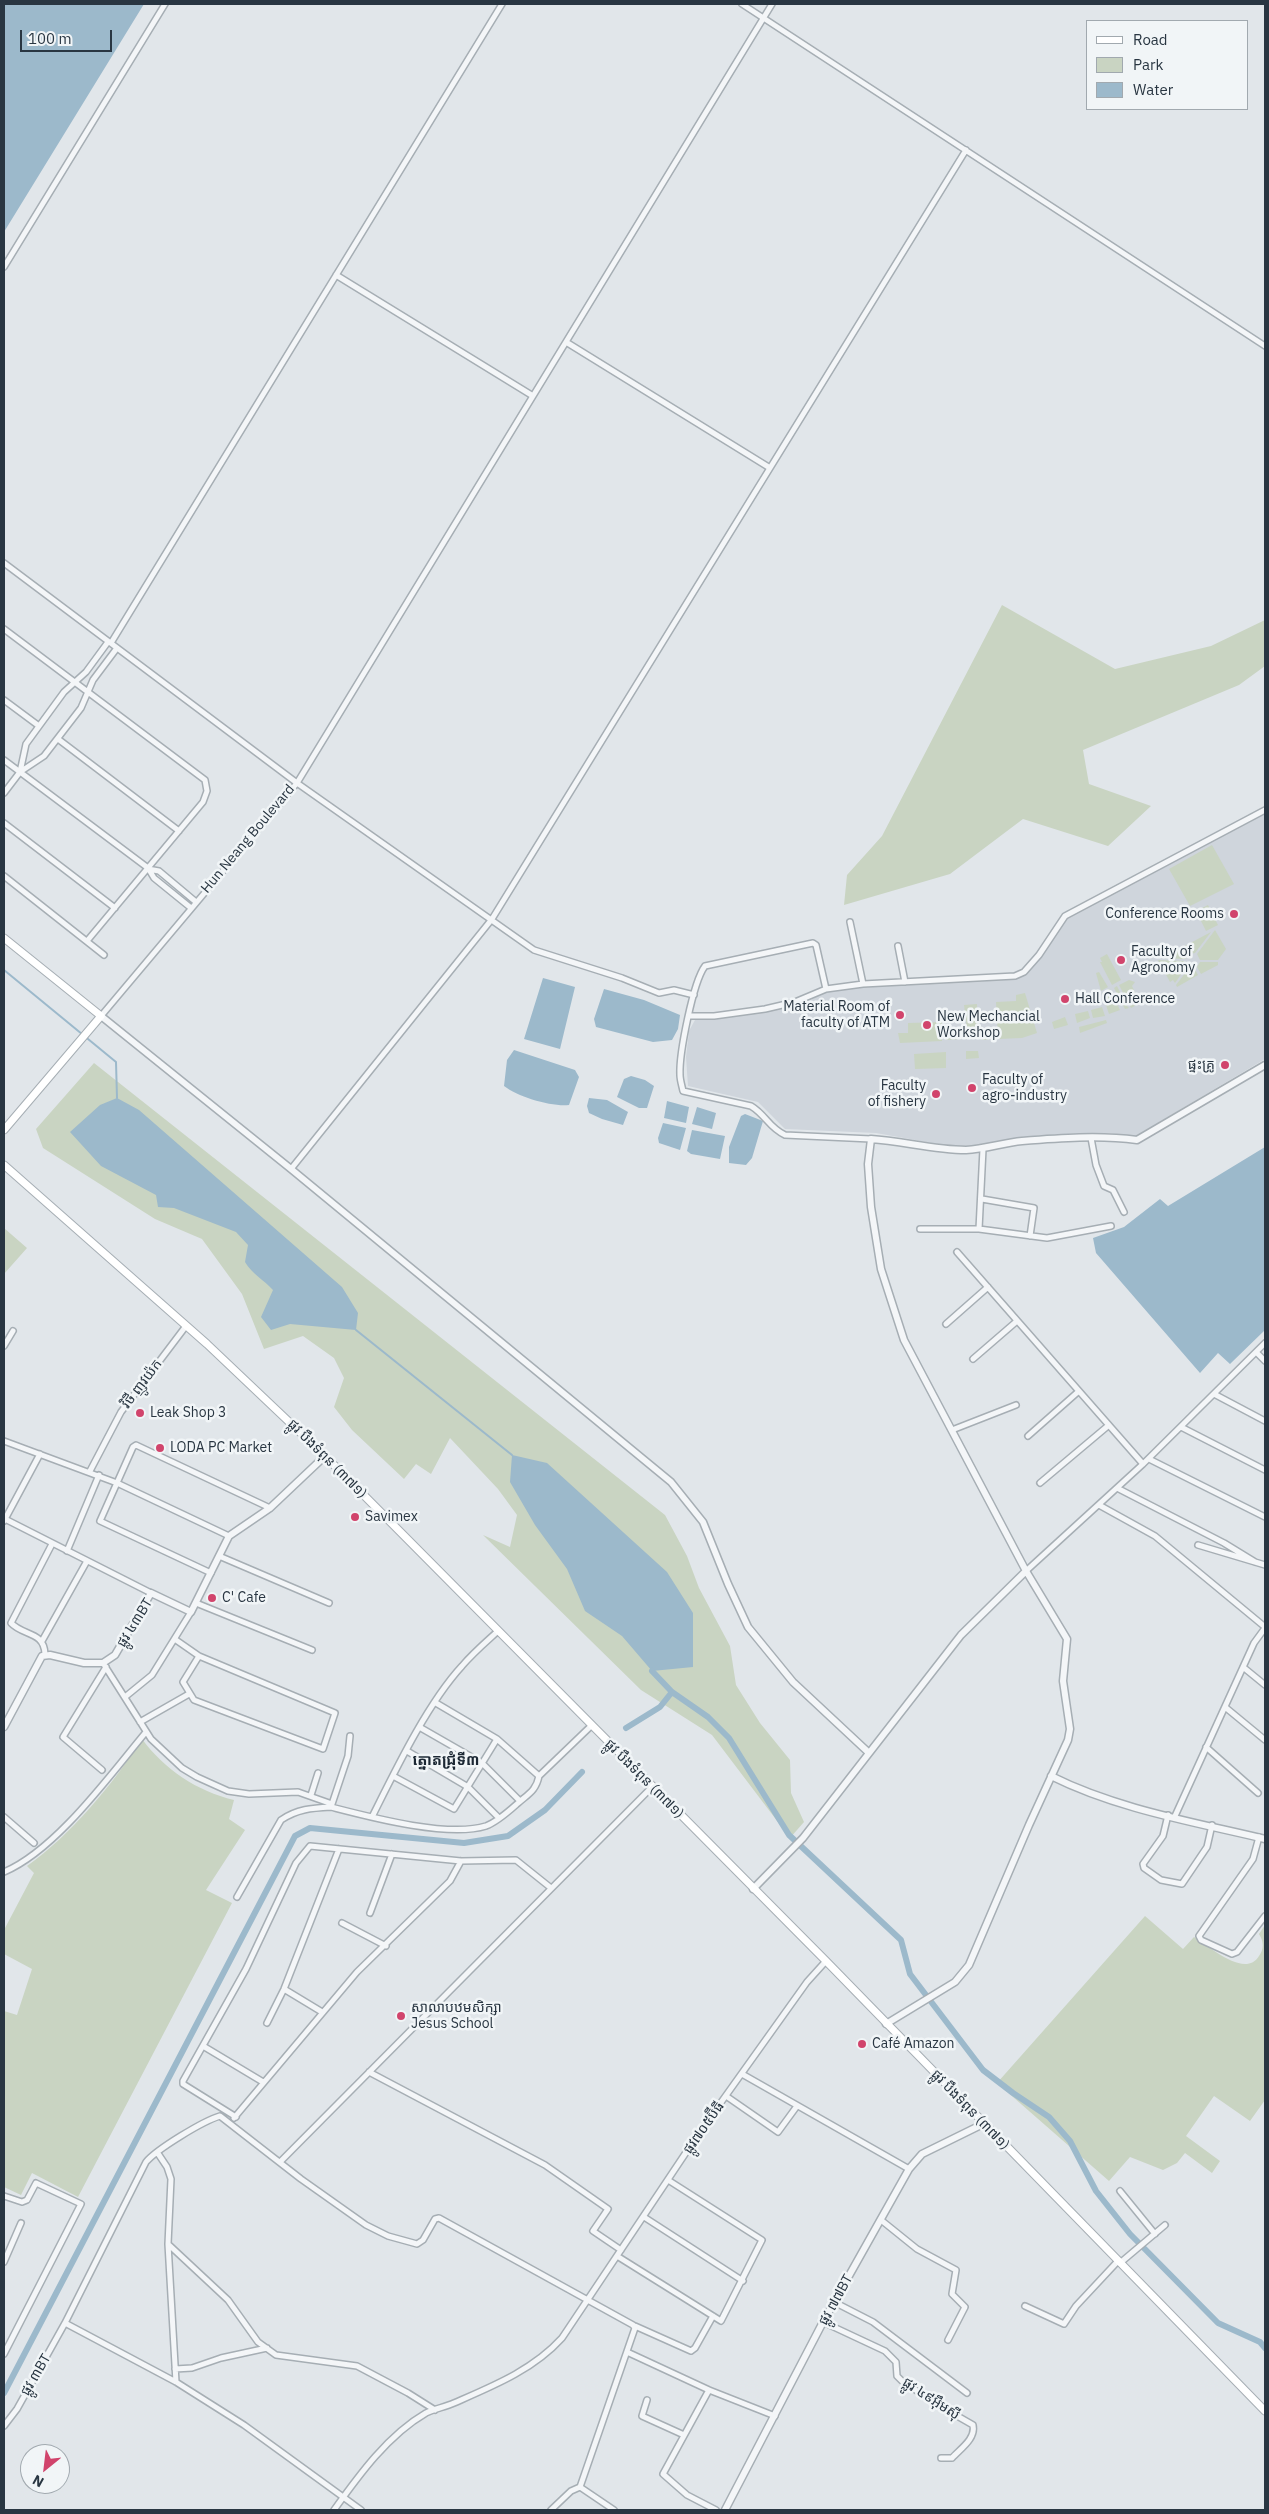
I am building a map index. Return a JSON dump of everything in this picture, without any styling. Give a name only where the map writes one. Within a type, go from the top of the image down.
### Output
[{"type":"main road","points":[[4,938],[101,1016]]},
{"type":"main road","name":"Hun Neang Boulevard","points":[[4,1130],[101,1016]]},
{"type":"main road","name":"ផ្លូវ បឹងទំពុន (៣៧១)","points":[[4,1165],[186,1326],[325,1456],[826,1962],[1265,2411]]},
{"type":"street","points":[[4,267],[165,4]]},
{"type":"street","points":[[20,772],[26,744],[64,692],[76,683],[110,642],[502,4]]},
{"type":"street","points":[[742,4],[1265,346]]},
{"type":"street","points":[[694,995],[674,990],[658,993],[622,978],[534,950],[297,783],[772,4]]},
{"type":"street","points":[[291,1169],[492,919],[966,150]]},
{"type":"street","points":[[336,275],[533,396]]},
{"type":"street","points":[[566,342],[770,468]]},
{"type":"street","name":"Hun Neang Boulevard","points":[[4,563],[297,783],[101,1016]]},
{"type":"street","points":[[4,629],[205,780],[208,791],[203,802],[87,941]]},
{"type":"street","points":[[4,793],[20,772],[44,756],[58,739],[81,708],[88,692],[117,648]]},
{"type":"street","points":[[94,662],[102,669]]},
{"type":"street","points":[[4,700],[39,726]]},
{"type":"street","points":[[58,739],[179,831]]},
{"type":"street","points":[[4,760],[148,868],[159,871],[196,902]]},
{"type":"street","points":[[689,1016],[714,1016],[764,1009],[795,1002],[826,989],[863,984],[1015,976],[1024,972],[1039,955],[1065,916],[1265,810]]},
{"type":"street","points":[[4,823],[115,908]]},
{"type":"street","points":[[148,868],[154,878],[191,908]]},
{"type":"street","points":[[4,876],[104,955]]},
{"type":"street","points":[[172,893],[177,886]]},
{"type":"street","points":[[850,922],[863,984]]},
{"type":"street","points":[[826,989],[816,945],[813,943],[708,964],[702,971],[694,995],[683,1040],[681,1068],[683,1091],[751,1106],[758,1110],[773,1130],[785,1135],[896,1140],[935,1149],[983,1149],[1022,1142],[1117,1137],[1137,1140],[1265,1065]]},
{"type":"street","points":[[898,946],[905,982]]},
{"type":"street","points":[[101,1016],[291,1169],[671,1482],[703,1522],[748,1627],[793,1682],[868,1752]]},
{"type":"street","points":[[1092,1138],[1096,1165],[1104,1186],[1113,1190],[1124,1212]]},
{"type":"street","points":[[871,1139],[868,1164],[871,1207],[881,1269],[904,1340],[1026,1571],[1067,1639],[1063,1681],[1070,1734],[973,1959],[959,1978],[886,2024]]},
{"type":"street","points":[[979,1229],[983,1149]]},
{"type":"street","points":[[982,1199],[1034,1208],[1030,1236]]},
{"type":"street","points":[[920,1229],[979,1229],[1047,1238],[1068,1236],[1110,1226]]},
{"type":"street","points":[[957,1252],[1144,1464]]},
{"type":"street","points":[[946,1324],[988,1287]]},
{"type":"street","points":[[973,1360],[1017,1321]]},
{"type":"street","name":"វិថី ញូវយ៉ក","points":[[90,1472],[121,1412],[186,1326]]},
{"type":"street","points":[[4,1346],[13,1331]]},
{"type":"street","points":[[754,1889],[802,1838],[962,1635],[1026,1571],[1144,1464],[1265,1343]]},
{"type":"street","points":[[1256,1352],[1265,1362]]},
{"type":"street","points":[[1028,1436],[1079,1391]]},
{"type":"street","points":[[1214,1394],[1265,1421]]},
{"type":"street","points":[[952,1430],[1016,1405]]},
{"type":"street","points":[[1040,1483],[1109,1425]]},
{"type":"street","points":[[1181,1427],[1265,1470]]},
{"type":"street","points":[[4,1441],[99,1475],[229,1536]]},
{"type":"street","points":[[211,1573],[100,1521],[133,1447],[136,1445],[270,1508]]},
{"type":"street","points":[[40,1454],[4,1521],[151,1593]]},
{"type":"street","points":[[125,1697],[152,1675],[176,1640],[229,1536],[270,1508],[325,1456]]},
{"type":"street","points":[[1149,1459],[1265,1517]]},
{"type":"street","points":[[67,1551],[99,1475]]},
{"type":"street","points":[[1117,1488],[1255,1562]]},
{"type":"street","points":[[1098,1505],[1155,1536],[1265,1628],[1254,1643],[1163,1836],[1143,1866],[1157,1878],[1182,1884],[1207,1847],[1212,1826]]},
{"type":"street","points":[[42,1641],[11,1623],[52,1544]]},
{"type":"street","points":[[1198,1545],[1265,1565]]},
{"type":"street","points":[[219,1556],[329,1603]]},
{"type":"street","points":[[45,1654],[42,1641],[87,1561]]},
{"type":"street","name":"ផ្លូវ ៤៣BT","points":[[105,1665],[115,1655],[151,1593],[191,1612]]},
{"type":"street","points":[[196,1603],[312,1650]]},
{"type":"street","points":[[372,1817],[421,1728],[461,1666],[498,1631]]},
{"type":"street","points":[[176,1640],[199,1656],[336,1715],[322,1750],[196,1701],[188,1694],[183,1679],[199,1656]]},
{"type":"street","points":[[45,1654],[84,1663],[105,1665]]},
{"type":"street","points":[[4,1727],[38,1660],[45,1654]]},
{"type":"street","points":[[105,1665],[146,1732],[163,1751],[182,1768],[214,1786],[228,1791],[249,1794],[292,1792],[310,1795],[332,1806],[372,1817],[463,1829],[486,1826],[520,1802],[537,1787],[539,1776],[591,1726]]},
{"type":"street","points":[[102,1770],[63,1736],[105,1665]]},
{"type":"street","points":[[1243,1667],[1265,1685]]},
{"type":"street","points":[[140,1722],[188,1694]]},
{"type":"street","points":[[436,1703],[497,1739],[539,1776]]},
{"type":"street","points":[[1225,1707],[1265,1740]]},
{"type":"street","points":[[421,1728],[482,1763],[520,1802]]},
{"type":"street","points":[[4,1872],[40,1849],[97,1792],[146,1732]]},
{"type":"street","points":[[332,1806],[348,1756],[350,1736]]},
{"type":"street","points":[[393,1776],[450,1809],[457,1808],[497,1739]]},
{"type":"street","points":[[1206,1747],[1258,1793]]},
{"type":"street","points":[[407,1752],[468,1787],[499,1818]]},
{"type":"street","points":[[310,1795],[318,1773]]},
{"type":"street","points":[[1051,1776],[1079,1790],[1212,1826],[1263,1837],[1253,1860],[1199,1936],[1201,1940],[1232,1954],[1237,1952],[1265,1916]]},
{"type":"street","points":[[280,2162],[652,1787]]},
{"type":"street","points":[[237,1897],[281,1820],[291,1813],[305,1809],[332,1806]]},
{"type":"street","points":[[4,1818],[34,1843]]},
{"type":"street","points":[[236,2117],[182,2083],[246,1969],[296,1863],[313,1845],[461,1861],[516,1860],[550,1888]]},
{"type":"street","points":[[268,2023],[284,1990],[339,1849]]},
{"type":"street","points":[[370,1913],[392,1854]]},
{"type":"street","points":[[461,1861],[450,1881],[386,1946],[356,1972],[262,2082],[231,2122],[280,2162],[366,2225],[388,2236],[417,2244],[423,2240],[435,2219],[439,2218],[589,2298],[634,2326],[691,2351],[695,2348],[713,2316]]},
{"type":"street","points":[[342,1923],[386,1946]]},
{"type":"street","name":"ផ្លូវ៧០៥ប៊ីធី","points":[[334,2510],[377,2455],[415,2420],[482,2391],[546,2355],[562,2338],[726,2096],[807,1982],[826,1962]]},
{"type":"street","points":[[284,1990],[322,2012]]},
{"type":"street","points":[[203,2046],[262,2082]]},
{"type":"street","points":[[369,2072],[553,2171],[608,2210],[593,2231],[622,2250]]},
{"type":"street","points":[[742,2074],[909,2169]]},
{"type":"street","points":[[726,2096],[778,2132],[797,2106]]},
{"type":"street","name":"ផ្លូវ ៣BT","points":[[4,2426],[17,2409],[65,2323],[146,2162],[157,2152],[217,2116],[231,2122]]},
{"type":"street","name":"ផ្លូវ ៧៧BT","points":[[725,2510],[823,2322],[909,2169],[922,2154],[983,2124]]},
{"type":"street","points":[[157,2152],[171,2179],[168,2244],[169,2290],[176,2382]]},
{"type":"street","points":[[617,2256],[721,2320],[762,2244],[761,2238],[725,2218],[668,2180]]},
{"type":"street","points":[[4,2196],[16,2202],[22,2202],[27,2200],[36,2184],[81,2204],[4,2354]]},
{"type":"street","points":[[1120,2191],[1155,2234]]},
{"type":"street","points":[[644,2217],[743,2281]]},
{"type":"street","points":[[881,2220],[917,2249],[956,2270],[952,2294],[963,2304],[964,2310],[948,2340]]},
{"type":"street","points":[[4,2262],[21,2223]]},
{"type":"street","points":[[1025,2306],[1064,2324],[1076,2306],[1118,2262],[1165,2225]]},
{"type":"street","points":[[168,2244],[228,2300],[258,2342],[276,2355],[357,2366],[408,2393],[435,2410]]},
{"type":"street","points":[[834,2302],[880,2328],[967,2393]]},
{"type":"street","name":"ផ្លូវ ៤៩អ៊ឹមស៊ី","points":[[823,2322],[885,2351],[896,2362],[897,2376],[938,2405],[974,2426],[968,2443],[952,2458],[941,2458]]},
{"type":"street","points":[[65,2323],[176,2382],[244,2425],[361,2510]]},
{"type":"street","points":[[551,2510],[571,2491],[580,2487],[627,2352],[634,2326]]},
{"type":"street","points":[[4,2338],[10,2341]]},
{"type":"street","points":[[175,2370],[183,2370],[221,2358],[267,2348]]},
{"type":"street","points":[[627,2352],[709,2390],[775,2416]]},
{"type":"street","points":[[709,2390],[663,2474],[687,2494],[716,2510]]},
{"type":"street","points":[[647,2400],[642,2416],[684,2435]]},
{"type":"street","points":[[580,2487],[614,2510]]},
{"type":"shaded area","points":[[1265,812],[1265,1059],[1136,1136],[1107,1133],[1064,1134],[1020,1137],[967,1147],[943,1145],[876,1133],[785,1129],[758,1102],[688,1086],[686,1057],[689,1031],[695,1020],[715,1019],[793,1005],[811,1000],[831,987],[1016,978],[1025,975],[1067,917]]},
{"type":"green space","points":[[1002,605],[1115,669],[1211,646],[1265,620],[1265,666],[1239,685],[1083,750],[1089,784],[1151,806],[1108,846],[1023,819],[950,874],[844,905],[847,875],[882,836]]},
{"type":"green space","points":[[1212,845],[1234,884],[1190,906],[1169,869]]},
{"type":"green space","points":[[1208,905],[1218,925],[1206,931],[1196,911]]},
{"type":"green space","points":[[1215,930],[1226,949],[1218,960],[1200,960],[1197,954]]},
{"type":"green space","points":[[1211,932],[1195,953],[1189,954],[1185,959],[1162,958]]},
{"type":"green space","points":[[1107,954],[1121,980],[1112,985],[1100,962],[1102,962],[1100,958]]},
{"type":"green space","points":[[1158,960],[1184,961],[1187,966],[1175,983],[1173,980],[1170,982]]},
{"type":"green space","points":[[1200,962],[1218,962],[1218,965],[1201,974],[1197,967]]},
{"type":"green space","points":[[1189,968],[1194,968],[1198,975],[1177,987],[1176,985]]},
{"type":"green space","points":[[1099,972],[1108,987],[1101,991],[1096,973]]},
{"type":"green space","points":[[1129,980],[1135,982],[1132,986],[1138,998],[1134,1001],[1135,1006],[1131,1008],[1119,985]]},
{"type":"green space","points":[[1117,986],[1129,1008],[1125,1009],[1114,988]]},
{"type":"green space","points":[[1110,989],[1120,1010],[1109,1014],[1102,993]]},
{"type":"green space","points":[[1025,993],[1037,1033],[1022,1038],[998,1039],[996,1002],[1016,1001],[1016,995]]},
{"type":"green space","points":[[977,1004],[978,1038],[946,1040],[946,1030],[967,1030],[964,1005]]},
{"type":"green space","points":[[1102,1007],[1105,1016],[1093,1018],[1091,1010]]},
{"type":"green space","points":[[1088,1011],[1090,1018],[1077,1023],[1075,1014]]},
{"type":"green space","points":[[1065,1017],[1068,1025],[1054,1029],[1052,1022]]},
{"type":"green space","points":[[1106,1020],[1107,1023],[1080,1033],[1079,1027]]},
{"type":"green space","points":[[942,1022],[942,1041],[900,1043],[898,1033],[908,1033],[908,1023]]},
{"type":"green space","points":[[993,1029],[994,1039],[982,1040],[981,1030]]},
{"type":"green space","points":[[966,1051],[978,1051],[979,1058],[966,1059]]},
{"type":"green space","points":[[946,1052],[946,1068],[915,1069],[914,1054]]},
{"type":"green space","points":[[94,1063],[665,1515],[687,1556],[699,1588],[730,1646],[736,1685],[760,1723],[790,1760],[791,1793],[804,1822],[790,1838],[712,1735],[641,1690],[483,1535],[510,1547],[517,1515],[498,1489],[450,1438],[431,1474],[416,1464],[404,1479],[352,1430],[334,1407],[344,1378],[334,1358],[303,1336],[264,1349],[242,1294],[202,1239],[155,1219],[43,1148],[36,1129]]},
{"type":"green space","points":[[4,1228],[27,1248],[4,1274]]},
{"type":"green space","points":[[142,1739],[171,1770],[183,1778],[207,1791],[234,1800],[229,1819],[245,1830],[206,1890],[232,1903],[78,2197],[32,2173],[21,2195],[4,2187],[4,2011],[17,2015],[32,1969],[4,1954],[4,1930],[34,1873],[27,1866],[59,1839],[90,1808]]},
{"type":"green space","points":[[1145,1916],[1183,1949],[1194,1937],[1217,1953],[1245,1964],[1253,1962],[1261,1953],[1263,1945],[1259,1934],[1265,1925],[1265,2100],[1250,2121],[1214,2096],[1186,2136],[1220,2161],[1212,2173],[1185,2153],[1177,2163],[1163,2170],[1130,2157],[1109,2181],[997,2083]]},
{"type":"water","points":[[4,4],[144,4],[4,232]]},
{"type":"water","points":[[543,978],[575,987],[560,1049],[524,1039]]},
{"type":"water","points":[[604,989],[644,1000],[680,1015],[678,1029],[672,1040],[653,1042],[596,1027],[594,1019]]},
{"type":"water","points":[[514,1050],[575,1070],[579,1077],[569,1105],[535,1100],[518,1094],[504,1086],[507,1060]]},
{"type":"water","points":[[631,1076],[645,1080],[654,1086],[647,1108],[639,1108],[617,1097],[624,1079]]},
{"type":"water","points":[[117,1098],[139,1110],[342,1287],[358,1313],[356,1330],[290,1324],[271,1330],[261,1317],[273,1290],[245,1262],[248,1245],[236,1232],[174,1208],[158,1207],[156,1195],[101,1166],[70,1132],[100,1105]]},
{"type":"water","points":[[589,1098],[607,1100],[628,1112],[623,1125],[589,1113],[587,1106]]},
{"type":"water","points":[[667,1101],[689,1107],[686,1123],[664,1118]]},
{"type":"water","points":[[697,1107],[716,1113],[712,1129],[692,1124]]},
{"type":"water","points":[[745,1114],[763,1121],[752,1158],[746,1165],[729,1163],[729,1147],[741,1116]]},
{"type":"water","points":[[663,1123],[686,1128],[680,1150],[659,1143],[658,1138]]},
{"type":"water","points":[[692,1130],[725,1136],[720,1159],[691,1154],[687,1151]]},
{"type":"water","points":[[1265,1147],[1265,1330],[1230,1364],[1218,1353],[1200,1373],[1096,1253],[1093,1238],[1124,1227],[1160,1199],[1168,1206]]},
{"type":"water","points":[[512,1455],[547,1463],[667,1572],[693,1613],[693,1667],[652,1671],[622,1636],[585,1611],[567,1569],[535,1525],[510,1482]]},
{"type":"waterway","points":[[4,970],[116,1062],[117,1098]]},
{"type":"waterway","points":[[356,1330],[512,1455]]},
{"type":"waterway","points":[[652,1671],[672,1692],[708,1717],[729,1738],[789,1835],[901,1940],[910,1974],[983,2070],[1049,2117],[1070,2141],[1096,2191],[1130,2234],[1218,2323],[1260,2342],[1265,2348]]},
{"type":"waterway","points":[[626,1728],[660,1707],[672,1692]]},
{"type":"waterway","points":[[4,2393],[295,1836],[310,1828],[464,1843],[508,1836],[545,1810],[582,1772]]},
{"type":"place","name":"Conference Rooms","points":[[1234,914]]},
{"type":"place","name":"Faculty of Agronomy","points":[[1121,960]]},
{"type":"place","name":"Hall Conference","points":[[1065,999]]},
{"type":"place","name":"Material Room of faculty of ATM","points":[[900,1015]]},
{"type":"place","name":"New Mechancial Workshop","points":[[927,1025]]},
{"type":"place","name":"ផ្ទះគ្រូ","points":[[1225,1065]]},
{"type":"place","name":"Faculty of agro-industry","points":[[972,1088]]},
{"type":"place","name":"Faculty of fishery","points":[[936,1094]]},
{"type":"place","name":"Leak Shop 3","points":[[140,1413]]},
{"type":"place","name":"LODA PC Market","points":[[160,1448]]},
{"type":"place","name":"Savimex","points":[[355,1517]]},
{"type":"place","name":"C' Cafe","points":[[212,1598]]},
{"type":"place","name":"សាលាបឋមសិក្សា Jesus School","points":[[401,2016]]},
{"type":"place","name":"Café Amazon","points":[[862,2044]]},
{"type":"district","name":"ត្នោតជ្រុំទី៣","points":[[446,1761]]}]
